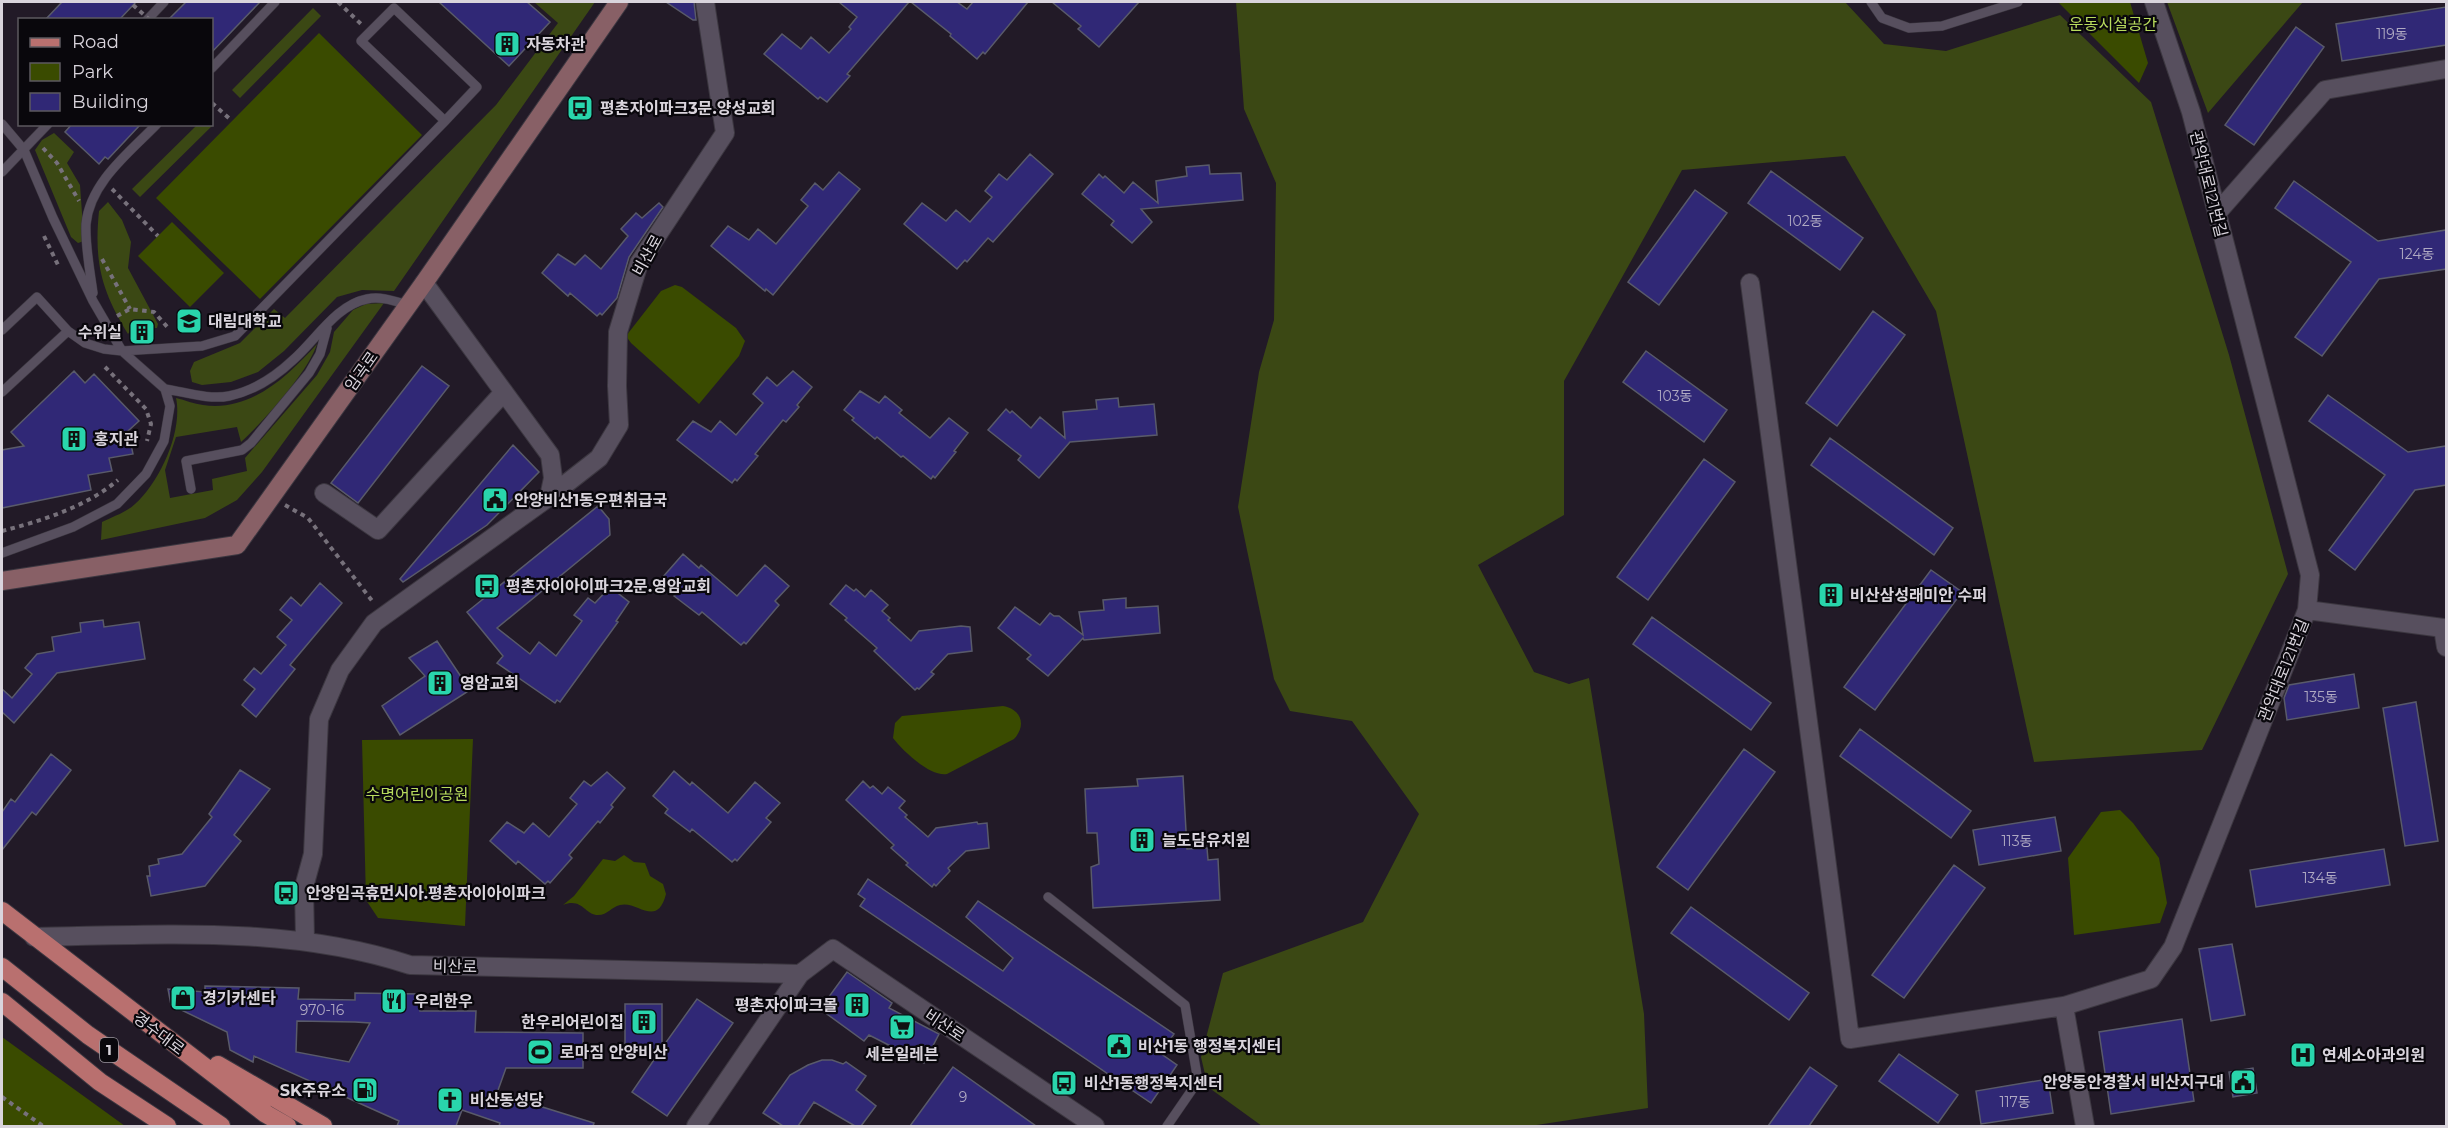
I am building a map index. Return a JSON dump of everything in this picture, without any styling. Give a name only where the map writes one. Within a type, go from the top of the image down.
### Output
[{"type":"main road","name":"경수대로","points":[[2,911],[266,1114],[287,1126]]},
{"type":"main road","name":"1","points":[[2,967],[88,1035],[221,1126]]},
{"type":"main road","points":[[2,1002],[100,1082],[167,1126]]},
{"type":"main road","points":[[142,1020],[322,1126]]},
{"type":"street","name":"임곡로","points":[[2,581],[237,545],[424,283],[619,2]]},
{"type":"street","name":"비산로","points":[[705,2],[725,133],[639,263],[633,279],[618,332],[616,386],[619,425],[599,458],[549,497],[374,623],[340,669],[319,719],[313,854],[304,887],[305,940],[373,953],[410,965],[800,974],[833,949],[1095,1126]]},
{"type":"street","name":"관악대로121번길","points":[[1750,283],[1850,1039],[2064,1006],[2151,979],[2173,946],[2307,610],[2310,574],[2191,112],[2154,2]]},
{"type":"street","points":[[2217,213],[2325,90],[2446,69]]},
{"type":"street","points":[[424,283],[550,455],[553,478],[549,497]]},
{"type":"street","points":[[324,493],[378,530],[504,392]]},
{"type":"street","points":[[2307,610],[2445,627],[2446,647]]},
{"type":"street","points":[[34,937],[210,934],[305,940]]},
{"type":"street","points":[[696,1126],[800,974]]},
{"type":"street","points":[[2064,1006],[2085,1126]]},
{"type":"lane","points":[[150,18],[164,2]]},
{"type":"lane","points":[[213,67],[275,2]]},
{"type":"lane","points":[[1871,2],[1882,18],[1909,28],[1942,26],[2018,2]]},
{"type":"lane","points":[[2,330],[37,297],[68,331],[85,343],[104,349],[122,351],[202,346],[235,336],[445,121],[477,87],[397,5],[362,42],[445,121]]},
{"type":"lane","points":[[2,124],[24,150],[53,218],[93,301],[122,351],[165,388],[217,396],[243,392],[269,379],[285,367],[349,305],[365,299],[380,298],[408,305]]},
{"type":"lane","points":[[2,172],[46,126]]},
{"type":"lane","points":[[93,301],[86,223],[92,201],[103,180],[155,126]]},
{"type":"lane","points":[[192,489],[186,461],[242,450],[251,443],[309,373],[320,354],[327,325]]},
{"type":"lane","points":[[2,392],[68,331]]},
{"type":"lane","points":[[2,553],[73,527],[117,504],[146,474],[164,441],[170,406],[165,388]]},
{"type":"lane","points":[[1048,897],[1185,1005],[1198,1081],[1167,1126]]},
{"type":"path","points":[[338,2],[370,32]]},
{"type":"path","points":[[133,5],[146,18]]},
{"type":"path","points":[[213,104],[232,122]]},
{"type":"path","points":[[35,138],[57,163],[76,193],[86,223]]},
{"type":"path","points":[[103,180],[158,236]]},
{"type":"path","points":[[87,240],[104,262],[130,309],[154,312],[170,330]]},
{"type":"path","points":[[105,367],[146,409],[151,424],[141,451]]},
{"type":"path","points":[[2,531],[31,523],[98,496],[117,482]]},
{"type":"path","points":[[271,498],[308,518],[383,616]]},
{"type":"path","points":[[2,1097],[43,1126]]},
{"type":"green space","points":[[534,2],[595,2],[394,291],[362,290],[337,297],[284,351],[258,372],[231,382],[202,385],[192,382],[190,371],[194,362],[240,343],[274,309],[285,318],[496,105],[558,23]]},
{"type":"green space","points":[[1236,2],[1845,2],[1884,44],[1946,51],[2060,15],[2151,102],[2229,355],[2288,574],[2202,750],[2034,762],[1936,311],[1845,156],[1682,170],[1564,381],[1564,515],[1478,565],[1534,672],[1569,684],[1589,678],[1644,1014],[1648,1108],[1530,1126],[1262,1126],[1208,1087],[1201,1057],[1223,973],[1363,922],[1419,814],[1352,721],[1290,711],[1274,679],[1238,507],[1259,372],[1274,320],[1276,183],[1244,109]]},
{"type":"green space","name":"운동시설공간","points":[[2058,2],[2130,2],[2148,63],[2139,83]]},
{"type":"green space","points":[[2167,2],[2303,2],[2208,113]]},
{"type":"green space","points":[[313,8],[321,16],[240,98],[232,90]]},
{"type":"green space","points":[[319,33],[422,135],[260,299],[156,198]]},
{"type":"green space","points":[[196,126],[212,126],[140,197],[132,189]]},
{"type":"green space","points":[[54,133],[74,152],[67,163],[80,185],[84,241],[78,243],[71,237],[35,150],[42,140]]},
{"type":"green space","points":[[108,202],[122,220],[131,242],[128,268],[158,324],[157,328],[153,328],[150,323],[136,323],[128,334],[111,303],[101,275],[98,246],[99,211]]},
{"type":"green space","points":[[172,222],[224,273],[190,307],[138,256]]},
{"type":"green space","points":[[675,285],[682,287],[736,328],[745,341],[739,356],[699,404],[626,336],[661,291]]},
{"type":"green space","points":[[384,303],[262,472],[237,500],[205,518],[101,540],[102,522],[132,507],[153,483],[161,469],[173,440],[177,411],[176,398],[220,406],[253,397],[281,379],[317,344],[295,382],[241,442],[237,427],[176,437],[165,470],[170,498],[213,490],[212,479],[247,471],[245,458],[317,375],[330,352],[334,332],[353,310],[366,304]]},
{"type":"green space","points":[[1003,706],[1014,710],[1020,718],[1020,728],[1014,739],[947,774],[940,774],[925,767],[903,750],[893,738],[895,723],[902,716]]},
{"type":"green space","name":"수명어린이공원","points":[[473,739],[465,926],[378,918],[366,900],[362,740]]},
{"type":"green space","points":[[2120,810],[2133,823],[2159,858],[2167,903],[2160,923],[2074,935],[2068,858],[2101,812]]},
{"type":"green space","points":[[624,855],[634,862],[645,863],[650,876],[663,884],[666,894],[657,910],[652,912],[633,906],[620,905],[598,915],[575,903],[563,905],[574,896],[603,859],[615,861]]},
{"type":"green space","points":[[2,1037],[125,1126],[2,1126]]},
{"type":"building","points":[[62,2],[136,2],[121,18],[47,18]]},
{"type":"building","points":[[186,2],[260,2],[213,51],[213,18],[170,18]]},
{"type":"building","name":"자동차관","points":[[439,2],[527,2],[550,22],[509,66]]},
{"type":"building","points":[[666,2],[694,2],[696,20],[693,20]]},
{"type":"building","points":[[839,2],[909,2],[847,74],[850,76],[827,102],[820,97],[818,99],[764,54],[782,34],[801,49],[811,37],[829,53],[851,29],[849,27],[857,17]]},
{"type":"building","points":[[911,2],[957,2],[967,9],[973,2],[1028,2],[985,54],[983,52],[977,59],[950,36],[951,34]]},
{"type":"building","points":[[1052,2],[1139,2],[1099,47],[1078,29],[1081,26]]},
{"type":"building","points":[[2446,7],[2446,45],[2342,61],[2336,24]]},
{"type":"building","points":[[2296,27],[2324,47],[2254,145],[2225,125]]},
{"type":"building","points":[[70,126],[139,126],[108,159],[105,157],[99,164],[65,132]]},
{"type":"building","points":[[1030,154],[1053,174],[993,242],[988,238],[967,262],[965,260],[957,269],[904,224],[922,203],[946,221],[956,210],[970,222],[992,197],[985,191],[999,174],[1007,180]]},
{"type":"building","points":[[1209,165],[1210,174],[1241,173],[1243,200],[1141,209],[1152,222],[1132,243],[1111,225],[1114,221],[1082,194],[1099,174],[1103,178],[1105,176],[1124,193],[1133,182],[1158,203],[1156,181],[1187,176],[1186,167]]},
{"type":"building","points":[[1771,171],[1863,238],[1840,270],[1748,203]]},
{"type":"building","points":[[839,172],[860,189],[773,295],[766,289],[765,291],[711,246],[728,226],[749,240],[758,229],[776,244],[808,206],[801,200],[815,183],[823,190]]},
{"type":"building","points":[[2294,181],[2378,241],[2446,230],[2446,269],[2379,279],[2322,356],[2295,337],[2351,262],[2275,208]]},
{"type":"building","points":[[1695,190],[1727,213],[1659,305],[1628,282]]},
{"type":"building","points":[[659,203],[663,207],[629,257],[617,298],[602,315],[600,313],[597,316],[570,293],[568,296],[542,273],[558,254],[575,265],[585,255],[601,269],[628,236],[621,229],[636,213],[642,218]]},
{"type":"building","points":[[1873,311],[1905,335],[1837,426],[1806,403]]},
{"type":"building","name":"수위실","points":[[142,325],[148,327],[150,333],[148,339],[142,341],[136,339],[134,333],[136,327]]},
{"type":"building","points":[[1646,351],[1727,410],[1704,442],[1623,382]]},
{"type":"building","points":[[422,366],[449,386],[358,503],[331,483]]},
{"type":"building","name":"홍지관","points":[[74,371],[85,383],[94,374],[139,421],[128,431],[133,454],[109,458],[112,471],[88,475],[91,490],[2,508],[2,450],[24,446],[11,432]]},
{"type":"building","points":[[793,371],[812,387],[797,405],[799,407],[786,422],[783,420],[755,454],[758,456],[737,481],[735,479],[732,483],[677,440],[693,421],[711,432],[720,421],[736,435],[763,403],[753,394],[767,377],[777,386]]},
{"type":"building","points":[[860,391],[879,403],[885,396],[902,410],[899,413],[930,438],[949,418],[968,433],[954,451],[956,452],[935,478],[933,476],[931,479],[852,420],[854,418],[844,410]]},
{"type":"building","points":[[2328,395],[2408,452],[2446,446],[2446,485],[2415,490],[2355,570],[2329,550],[2385,475],[2309,421]]},
{"type":"building","points":[[1118,398],[1119,407],[1154,404],[1157,435],[1070,442],[1039,478],[1018,460],[1021,456],[988,430],[1006,409],[1010,413],[1012,411],[1031,428],[1040,417],[1065,438],[1063,412],[1097,409],[1096,400]]},
{"type":"building","points":[[1830,438],[1953,528],[1934,555],[1811,465]]},
{"type":"building","points":[[513,445],[539,472],[487,525],[403,582],[400,579]]},
{"type":"building","points":[[1704,459],[1735,482],[1648,600],[1617,577]]},
{"type":"building","points":[[598,506],[609,519],[610,535],[497,628],[530,654],[539,642],[556,656],[582,621],[574,615],[588,598],[595,603],[610,587],[629,602],[616,621],[618,622],[560,702],[557,700],[555,703],[497,663],[503,656],[467,612]]},
{"type":"building","points":[[683,554],[699,568],[701,565],[737,596],[765,565],[789,586],[775,601],[779,605],[746,644],[744,642],[741,645],[702,612],[699,615],[674,596],[678,592],[662,578]]},
{"type":"building","points":[[1931,570],[1962,592],[1875,710],[1844,687]]},
{"type":"building","points":[[320,583],[342,603],[290,665],[295,669],[256,717],[242,705],[255,689],[244,680],[254,668],[261,674],[286,645],[277,637],[292,620],[280,610],[291,597],[301,606]]},
{"type":"building","points":[[846,585],[854,591],[856,589],[865,597],[871,590],[888,605],[882,611],[890,618],[888,620],[911,641],[919,631],[970,627],[972,651],[948,654],[931,672],[934,674],[919,689],[915,690],[874,651],[877,648],[830,604]]},
{"type":"building","points":[[1126,598],[1126,608],[1158,606],[1160,633],[1084,640],[1083,638],[1048,676],[1027,659],[1031,655],[998,628],[1015,607],[1040,625],[1050,613],[1059,616],[1083,635],[1079,612],[1104,610],[1103,600]]},
{"type":"building","points":[[1652,617],[1771,703],[1751,730],[1633,644]]},
{"type":"building","points":[[103,620],[104,627],[139,622],[145,659],[57,673],[14,723],[2,712],[2,689],[12,698],[32,674],[25,668],[37,654],[54,651],[52,637],[81,632],[80,623]]},
{"type":"building","name":"영암교회","points":[[437,641],[470,690],[400,735],[382,706],[425,676],[409,658]]},
{"type":"building","points":[[2354,674],[2359,708],[2287,720],[2284,698],[2289,685]]},
{"type":"building","points":[[2416,702],[2438,841],[2405,846],[2383,708]]},
{"type":"building","points":[[1860,729],[1971,811],[1951,838],[1840,756]]},
{"type":"building","points":[[1744,749],[1775,772],[1688,890],[1657,867]]},
{"type":"building","points":[[51,754],[71,770],[36,815],[32,812],[2,850],[2,812],[11,799],[15,802]]},
{"type":"building","points":[[240,770],[270,789],[234,835],[241,841],[205,886],[151,896],[147,876],[150,876],[149,866],[159,864],[158,859],[182,854],[212,817],[209,814]]},
{"type":"building","points":[[674,771],[690,785],[692,782],[728,813],[755,782],[780,803],[766,818],[771,822],[737,861],[735,859],[732,862],[692,829],[690,832],[665,813],[668,809],[653,796]]},
{"type":"building","points":[[607,772],[625,788],[600,823],[598,821],[569,855],[572,858],[550,883],[548,881],[545,884],[518,861],[516,864],[490,841],[507,822],[524,833],[533,823],[549,837],[577,804],[570,798],[584,781],[591,786]]},
{"type":"building","name":"늘도담유치원","points":[[1183,776],[1187,849],[1207,848],[1208,860],[1218,859],[1220,900],[1093,908],[1091,867],[1099,864],[1097,833],[1087,833],[1085,789],[1138,786],[1137,779]]},
{"type":"building","points":[[863,781],[870,788],[873,786],[882,794],[888,787],[905,801],[899,808],[907,815],[905,817],[928,837],[936,828],[977,822],[978,824],[987,823],[989,848],[966,851],[948,868],[950,871],[936,886],[934,884],[932,887],[906,865],[908,863],[891,848],[894,845],[846,800]]},
{"type":"building","points":[[2055,817],[2061,851],[1979,865],[1973,830]]},
{"type":"building","points":[[2384,849],[2390,885],[2256,907],[2250,870]]},
{"type":"building","points":[[1954,865],[1985,888],[1904,998],[1872,975]]},
{"type":"building","points":[[868,879],[1003,971],[1013,958],[966,917],[978,901],[1174,1034],[1160,1053],[1177,1065],[1151,1103],[860,906],[865,899],[858,894]]},
{"type":"building","points":[[1691,907],[1809,993],[1789,1020],[1671,933]]},
{"type":"building","points":[[2232,944],[2245,1015],[2211,1021],[2199,949]]},
{"type":"building","points":[[847,972],[892,1003],[889,1008],[939,1034],[924,1063],[869,1035],[864,1041],[820,1009]]},
{"type":"building","points":[[205,986],[299,988],[298,999],[355,1000],[355,993],[421,994],[420,1011],[476,1011],[475,1032],[583,1033],[583,1068],[506,1068],[497,1093],[594,1123],[593,1126],[499,1126],[500,1123],[462,1110],[456,1126],[397,1126],[399,1121],[254,1056],[253,1062],[230,1050],[227,1032],[171,1005],[168,989],[205,992]],"holes":[[[297,1021],[370,1023],[349,1062],[296,1052]]]},
{"type":"building","points":[[697,999],[733,1023],[667,1116],[632,1092],[658,1054],[625,1054],[625,1004],[662,1004],[662,1048]]},
{"type":"building","points":[[2182,1019],[2194,1101],[2111,1114],[2099,1032]]},
{"type":"building","points":[[1899,1054],[1958,1095],[1938,1123],[1879,1081]]},
{"type":"building","points":[[822,1060],[832,1060],[843,1064],[846,1062],[866,1076],[856,1090],[876,1106],[861,1126],[855,1126],[814,1102],[798,1126],[783,1126],[763,1113],[790,1075]]},
{"type":"building","points":[[953,1067],[1036,1126],[910,1126]]},
{"type":"building","points":[[1810,1067],[1837,1086],[1809,1126],[1768,1126]]},
{"type":"building","name":"안양동안경찰서 비산지구대","points":[[2253,1068],[2257,1093],[2233,1097],[2229,1072]]},
{"type":"building","points":[[2048,1079],[2053,1113],[1981,1124],[1976,1091]]},
{"type":"place","name":"자동차관","points":[[507,44]]},
{"type":"place","name":"평촌자이파크3문.양성교회","points":[[580,108]]},
{"type":"place","name":"대림대학교","points":[[189,321]]},
{"type":"place","name":"수위실","points":[[142,332]]},
{"type":"place","name":"홍지관","points":[[74,439]]},
{"type":"place","name":"안양비산1동우편취급국","points":[[495,500]]},
{"type":"place","name":"평촌자이아이파크2문.영암교회","points":[[487,586]]},
{"type":"place","name":"비산삼성래미안 수퍼","points":[[1831,595]]},
{"type":"place","name":"영암교회","points":[[440,683]]},
{"type":"place","name":"늘도담유치원","points":[[1142,840]]},
{"type":"place","name":"안양임곡휴먼시아.평촌자이아이파크","points":[[286,893]]},
{"type":"place","name":"경기카센타","points":[[183,998]]},
{"type":"place","name":"우리한우","points":[[394,1001]]},
{"type":"place","name":"평촌자이파크몰","points":[[857,1005]]},
{"type":"place","name":"한우리어린이집","points":[[644,1022]]},
{"type":"place","name":"세븐일레븐","points":[[902,1027]]},
{"type":"place","name":"비산1동 행정복지센터","points":[[1119,1046]]},
{"type":"place","name":"로마짐 안양비산","points":[[540,1052]]},
{"type":"place","name":"연세소아과의원","points":[[2303,1055]]},
{"type":"place","name":"안양동안경찰서 비산지구대","points":[[2243,1082]]},
{"type":"place","name":"비산1동행정복지센터","points":[[1064,1083]]},
{"type":"place","name":"SK주유소","points":[[365,1090]]},
{"type":"place","name":"비산동성당","points":[[450,1100]]}]
